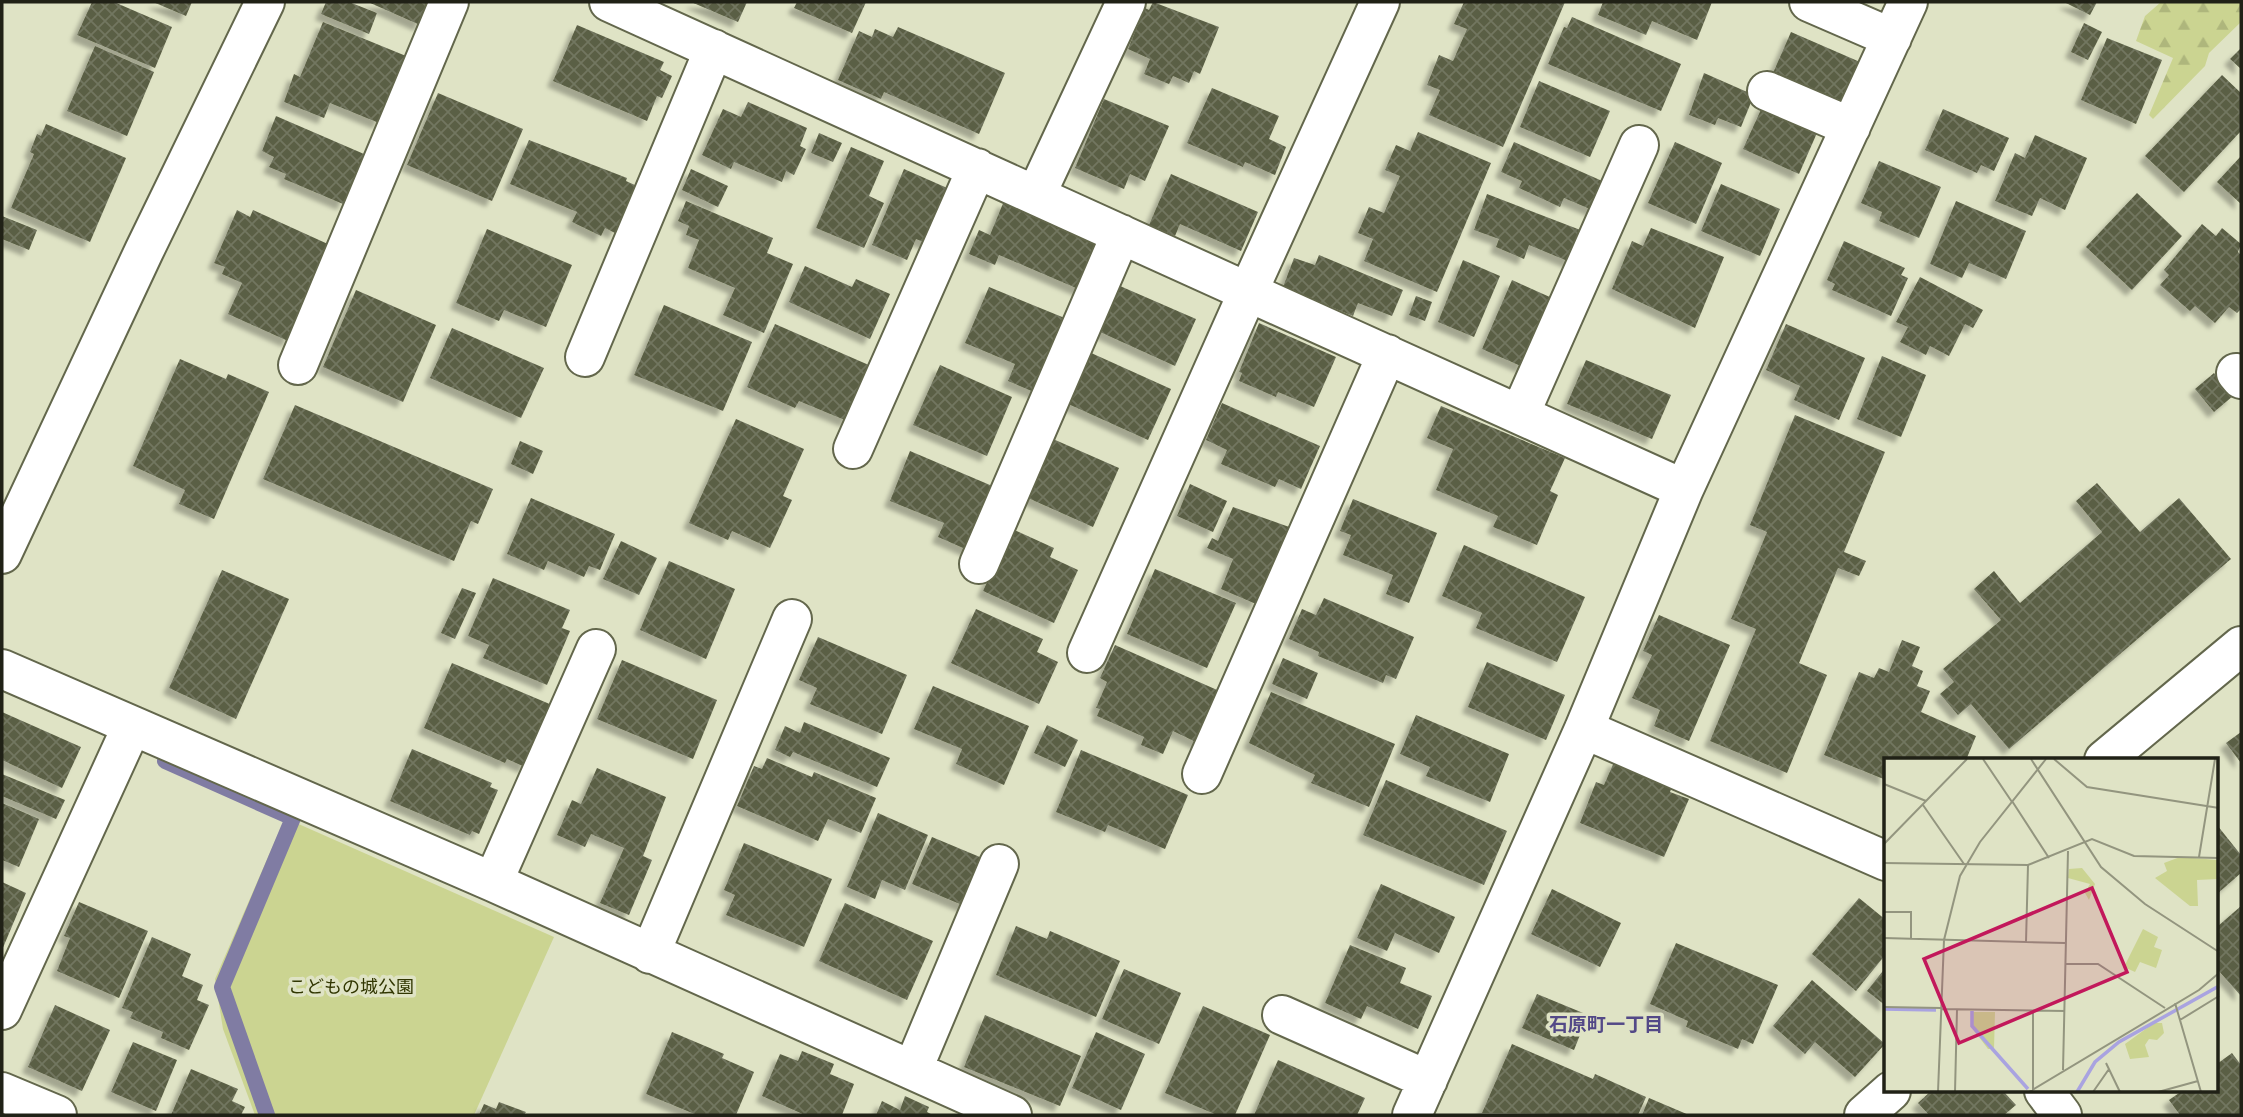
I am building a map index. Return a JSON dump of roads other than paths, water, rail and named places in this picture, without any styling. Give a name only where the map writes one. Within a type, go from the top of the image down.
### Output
[{"type":"street","points":[[2,554],[144,251],[265,2]]},
{"type":"street","points":[[298,365],[449,2]]},
{"type":"street","points":[[609,2],[1684,489]]},
{"type":"street","points":[[1036,195],[1126,2]]},
{"type":"street","points":[[1087,653],[1380,2]]},
{"type":"street","points":[[1809,2],[1892,38]]},
{"type":"street","points":[[1412,1115],[1584,729],[1684,489],[1908,2]]},
{"type":"street","points":[[585,357],[714,49]]},
{"type":"street","points":[[1767,91],[1851,127]]},
{"type":"street","points":[[1520,414],[1639,145]]},
{"type":"street","points":[[853,449],[977,167]]},
{"type":"street","points":[[979,564],[1121,234]]},
{"type":"street","points":[[1202,774],[1387,354]]},
{"type":"street","points":[[650,954],[792,619]]},
{"type":"street","points":[[2106,758],[2241,646]]},
{"type":"street","points":[[493,882],[596,649]]},
{"type":"street","points":[[2,669],[493,882],[913,1069],[997,1112]]},
{"type":"street","points":[[2,1010],[131,726]]},
{"type":"street","points":[[1584,729],[1884,860]]},
{"type":"street","points":[[913,1069],[999,864]]},
{"type":"street","points":[[1282,1015],[1428,1080]]},
{"type":"street","points":[[2,1092],[57,1115]]},
{"type":"street","points":[[1864,1115],[1890,1092]]},
{"type":"street","points":[[2045,1092],[2062,1115]]},
{"type":"waterway","points":[[165,761],[293,818],[222,987],[267,1115]]},
{"type":"district","name":"石原町一丁目","points":[[1606,1024]]},
{"type":"park label","name":"こどもの城公園","points":[[351,987]]}]
